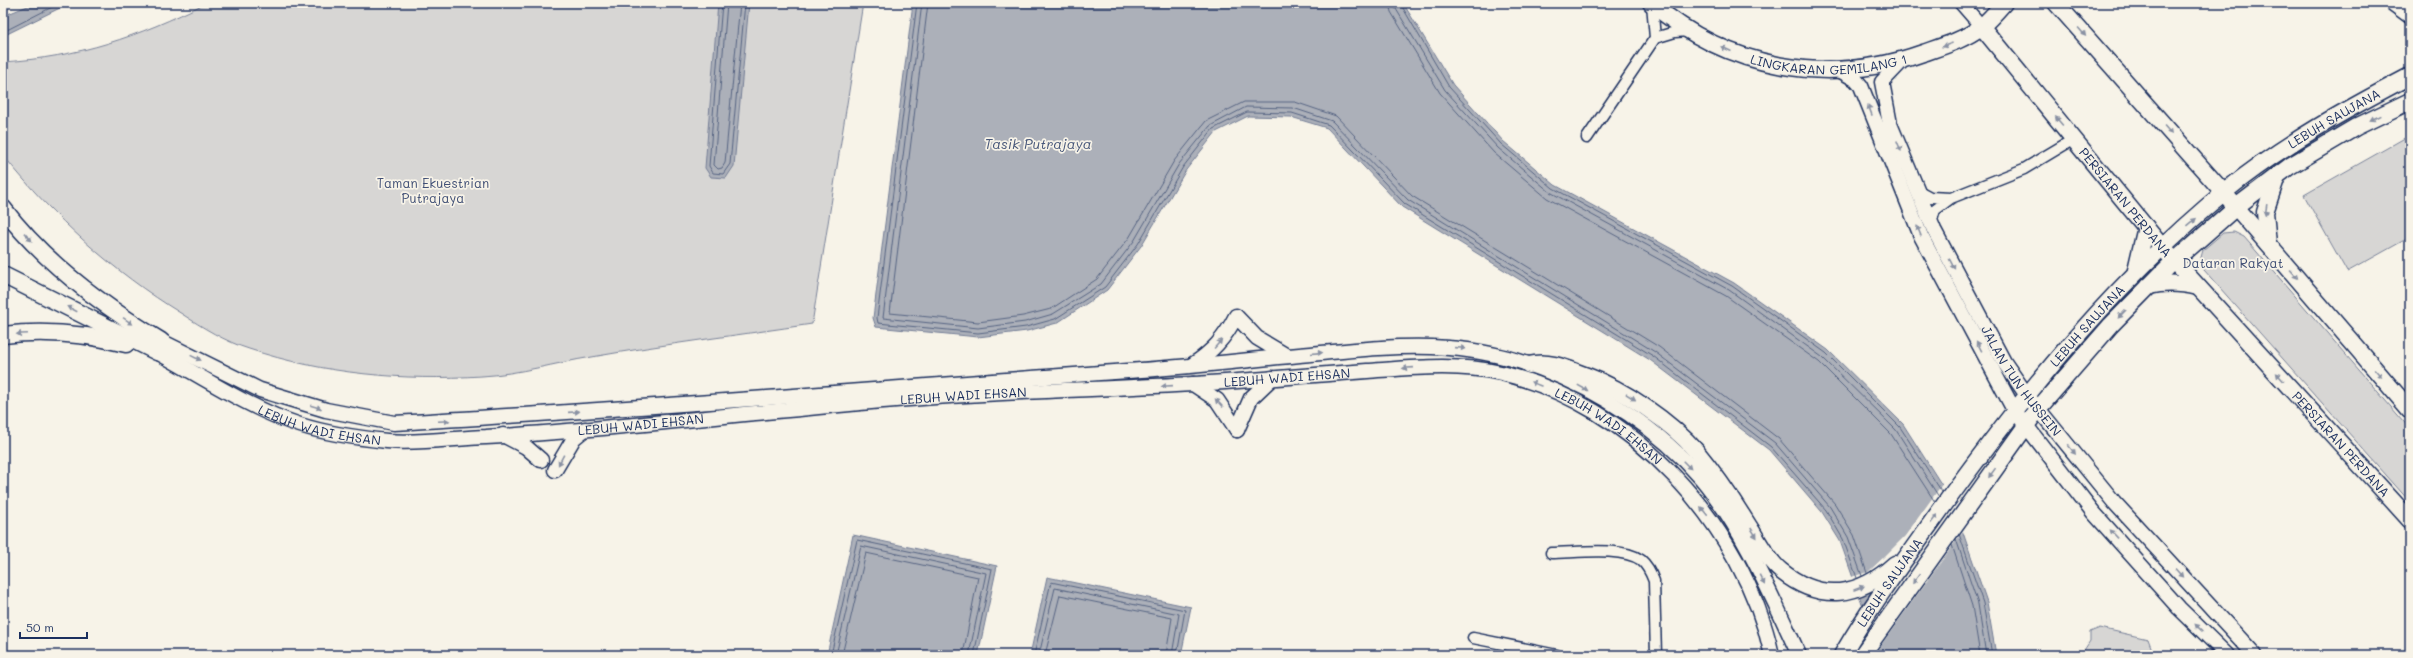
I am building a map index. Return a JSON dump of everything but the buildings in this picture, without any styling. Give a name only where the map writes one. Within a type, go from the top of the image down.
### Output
[{"type":"main road","name":"LINGKARAN GEMILANG 1","points":[[1652,3],[1690,31],[1757,62],[1792,68],[1841,71],[1902,61],[1954,42],[1981,26],[2004,3]]},
{"type":"main road","points":[[2056,3],[2224,193],[2410,410]]},
{"type":"main road","name":"PERSIARAN PERDANA","points":[[1981,26],[2162,247],[2410,520]]},
{"type":"main road","name":"JALAN TUN HUSSEIN","points":[[1902,61],[1882,82],[1890,124],[1931,223],[2004,362],[2026,394],[2114,502],[2255,655]]},
{"type":"main road","name":"JALAN TUN HUSSEIN","points":[[1841,71],[1855,79],[1861,86],[1921,236],[2014,410],[2093,512],[2179,608],[2227,655]]},
{"type":"main road","name":"LEBUH SAUJANA","points":[[1842,655],[1856,630],[1915,545],[2026,394],[2136,271],[2224,193],[2283,149],[2345,110],[2410,76]]},
{"type":"main road","name":"LEBUH SAUJANA","points":[[1862,655],[2038,409],[2111,325],[2149,286],[2236,207],[2277,176],[2356,127],[2410,101]]},
{"type":"main road","points":[[2208,175],[2247,175]]},
{"type":"main road","points":[[2268,244],[2265,212],[2277,176]]},
{"type":"main road","points":[[3,208],[38,248],[68,275],[159,346]]},
{"type":"main road","points":[[2136,271],[2146,227]]},
{"type":"main road","points":[[3,275],[159,346]]},
{"type":"main road","points":[[2149,286],[2163,283],[2182,283],[2198,287]]},
{"type":"main road","points":[[1192,365],[1216,347],[1228,332],[1236,316],[1257,338],[1287,356]]},
{"type":"main road","points":[[3,335],[33,333],[96,336],[159,346]]},
{"type":"main road","name":"LEBUH WADI EHSAN","points":[[159,346],[260,390],[326,410],[394,423],[1192,365],[1403,345],[1465,348],[1529,365],[1574,383],[1644,425],[1702,479],[1738,532],[1799,655]]},
{"type":"main road","name":"LEBUH WADI EHSAN","points":[[159,346],[261,409],[296,424],[332,434],[394,441],[503,436],[924,397],[1193,384],[1414,368],[1472,367],[1504,374],[1534,383],[1603,418],[1637,442],[1668,468],[1706,512],[1727,543],[1753,594],[1766,629],[1772,655]]},
{"type":"main road","points":[[1529,365],[1542,362],[1597,380],[1631,397],[1647,409],[1695,450],[1732,500],[1766,553],[1781,571],[1803,585],[1828,592],[1850,592],[1868,585],[1915,545]]},
{"type":"main road","points":[[1193,384],[1217,400],[1237,430],[1251,398],[1272,378]]},
{"type":"main road","points":[[555,470],[574,438],[585,429]]},
{"type":"main road","points":[[503,436],[526,447],[541,460]]},
{"type":"street","points":[[1652,3],[1655,38]]},
{"type":"street","name":"PERSIARAN PERDANA","points":[[1961,3],[1981,26]]},
{"type":"street","points":[[2391,3],[2410,17]]},
{"type":"street","points":[[1587,138],[1655,38],[1675,32],[1690,31]]},
{"type":"street","points":[[1931,223],[1935,210],[1951,198],[2024,169],[2074,139]]},
{"type":"street","points":[[1917,190],[1930,197],[1951,198]]},
{"type":"street","points":[[1551,553],[1617,552],[1630,555],[1641,560],[1650,570],[1654,581],[1656,655]]},
{"type":"street","points":[[1473,638],[1557,655]]},
{"type":"green space","name":"Taman Ekuestrian Putrajaya","points":[[206,3],[863,3],[812,324],[619,352],[510,373],[452,377],[393,376],[335,370],[277,358],[240,346],[214,334],[132,280],[85,242],[22,178],[3,155],[3,62],[58,55],[108,43],[156,26]]},
{"type":"green space","points":[[2410,135],[2410,237],[2347,272],[2304,195]]},
{"type":"green space","name":"Dataran Rakyat","points":[[2234,232],[2244,237],[2410,429],[2410,502],[2204,270],[2200,261],[2203,250],[2223,233]]},
{"type":"green space","points":[[2100,628],[2148,639],[2154,655],[2081,655],[2090,641],[2090,632]]},
{"type":"water","points":[[35,3],[70,3],[3,36],[3,16]]},
{"type":"water","points":[[718,3],[749,3],[734,166],[726,178],[711,177],[705,168]]},
{"type":"water","name":"Tasik Putrajaya","points":[[913,3],[1403,3],[1453,85],[1503,141],[1555,185],[1734,283],[1828,350],[1903,424],[1952,501],[1987,602],[1996,655],[1876,655],[1870,626],[1840,541],[1822,512],[1769,450],[1650,360],[1402,207],[1327,128],[1291,117],[1248,116],[1216,132],[1186,170],[1141,246],[1107,290],[1057,323],[1027,331],[978,337],[876,327],[873,318]]},
{"type":"water","points":[[853,535],[997,566],[978,655],[827,655]]},
{"type":"water","points":[[1047,577],[1191,607],[1181,655],[1030,655]]},
{"type":"pier","points":[[1943,483],[1954,500],[1964,530],[1874,655],[1868,626],[1875,594],[1874,589],[1857,596],[1851,577],[1868,572],[1905,536]]}]
